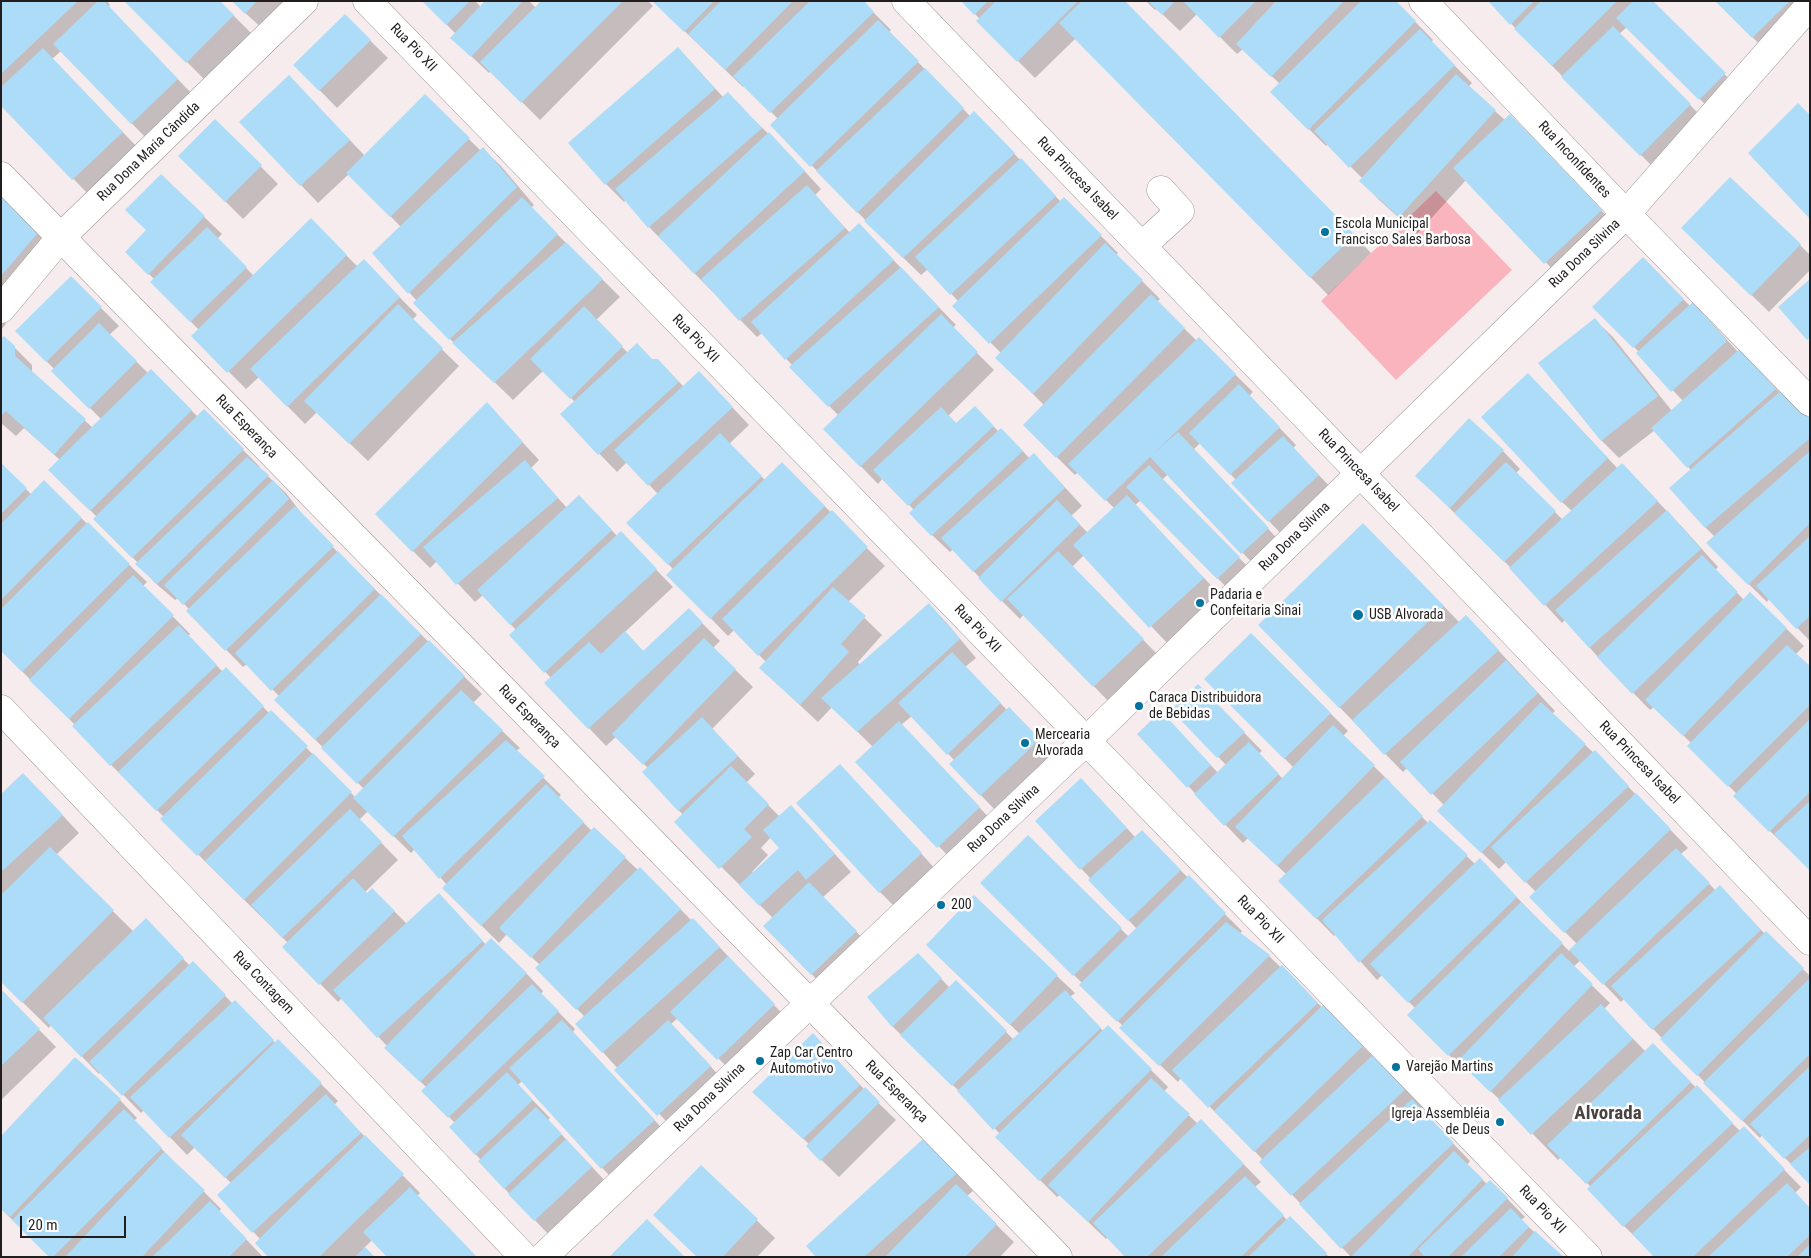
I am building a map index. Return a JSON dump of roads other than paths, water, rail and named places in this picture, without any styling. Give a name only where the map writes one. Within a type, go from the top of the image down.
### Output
[{"type":"street","name":"Rua Dona Maria Cândida","points":[[1,309],[61,237],[304,1]]},
{"type":"street","name":"Rua Pio XII","points":[[367,1],[1588,1257]]},
{"type":"street","name":"Rua Princesa Isabel","points":[[906,1],[1810,941]]},
{"type":"street","name":"Rua Inconfidentes","points":[[1424,1],[1626,214],[1810,402]]},
{"type":"street","name":"Rua Dona Silvina","points":[[543,1257],[1086,741],[1626,214],[1810,5]]},
{"type":"street","name":"Rua Esperança","points":[[1,176],[1058,1257]]},
{"type":"street","points":[[1142,246],[1180,211],[1162,190]]},
{"type":"street","name":"Rua Contagem","points":[[1,709],[524,1257]]},
{"type":"place","name":"Escola Municipal Francisco Sales Barbosa","points":[[1325,232]]},
{"type":"place","name":"Padaria e Confeitaria Sinai","points":[[1200,603]]},
{"type":"place","name":"USB Alvorada","points":[[1358,615]]},
{"type":"place","name":"Caraca Distribuidora de Bebidas","points":[[1139,706]]},
{"type":"place","name":"Mercearia Alvorada","points":[[1025,743]]},
{"type":"place","name":"200","points":[[941,905]]},
{"type":"place","name":"Zap Car Centro Automotivo","points":[[760,1061]]},
{"type":"place","name":"Varejão Martins","points":[[1396,1067]]},
{"type":"place","name":"Igreja Assembléia de Deus","points":[[1500,1122]]},
{"type":"district","name":"Alvorada","points":[[1608,1114]]}]
